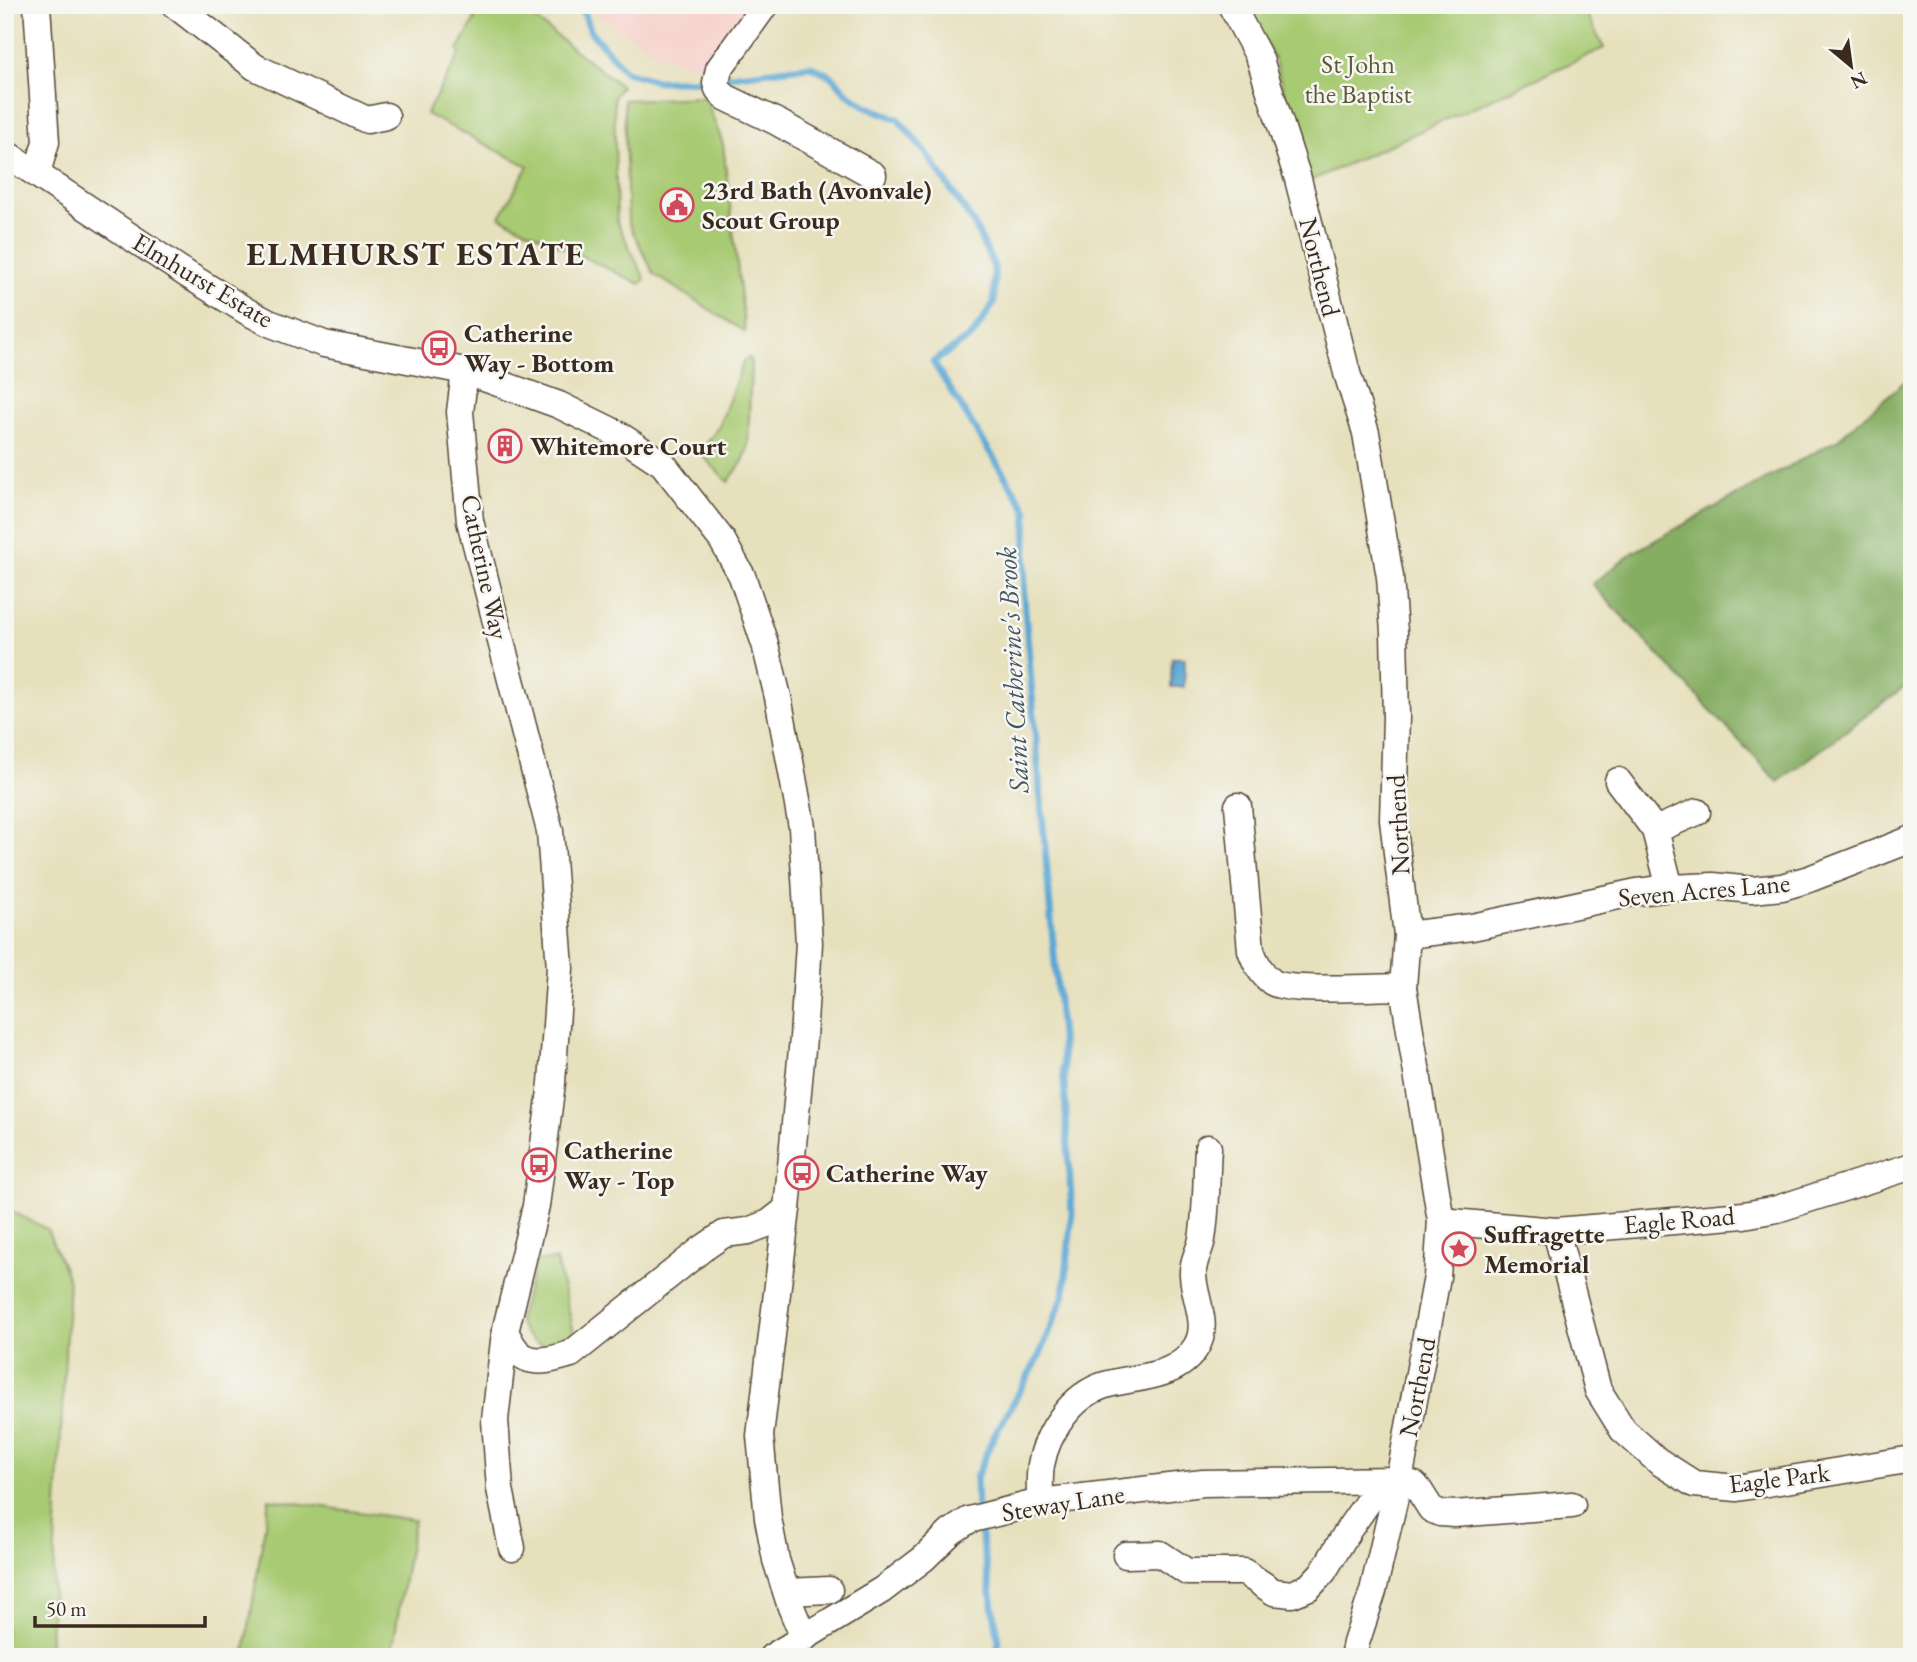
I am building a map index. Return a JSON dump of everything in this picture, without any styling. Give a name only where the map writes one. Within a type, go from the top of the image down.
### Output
[{"type":"street","points":[[37,5],[46,142],[37,173]]},
{"type":"street","points":[[175,5],[255,67],[367,120],[386,116]]},
{"type":"street","points":[[765,5],[717,76],[718,89],[725,97],[873,175]]},
{"type":"street","name":"Northend","points":[[1231,5],[1260,59],[1268,82],[1298,179],[1347,373],[1366,433],[1390,577],[1393,614],[1396,717],[1393,820],[1407,935],[1403,987],[1441,1221],[1437,1277],[1399,1480],[1380,1566],[1353,1657]]},
{"type":"street","name":"Elmhurst Estate","points":[[5,153],[188,275],[270,323],[324,344],[465,371]]},
{"type":"street","points":[[465,371],[559,405],[615,432],[663,464],[722,540],[742,576],[765,644],[778,697],[802,827],[809,943],[787,1209],[760,1436],[768,1518],[776,1560],[804,1638]]},
{"type":"street","name":"Catherine Way","points":[[465,371],[460,412],[470,521],[550,831],[560,968],[552,1083],[537,1206],[505,1332],[495,1420],[500,1489],[512,1548]]},
{"type":"street","points":[[1618,781],[1656,830],[1670,888]]},
{"type":"street","points":[[1238,806],[1251,950],[1256,965],[1273,982],[1292,988],[1403,987]]},
{"type":"street","points":[[1656,830],[1697,812]]},
{"type":"street","name":"Seven Acres Lane","points":[[1407,935],[1472,927],[1637,892],[1713,886],[1752,890],[1782,887],[1912,839]]},
{"type":"street","points":[[1040,1502],[1040,1466],[1047,1444],[1067,1410],[1103,1385],[1159,1375],[1178,1366],[1196,1349],[1203,1332],[1192,1273],[1202,1241],[1208,1148]]},
{"type":"street","name":"Eagle Road","points":[[1441,1221],[1556,1231],[1744,1215],[1777,1209],[1912,1166]]},
{"type":"street","points":[[505,1332],[516,1351],[526,1358],[541,1361],[571,1354],[724,1234],[748,1231],[769,1223],[787,1209]]},
{"type":"street","name":"Eagle Park","points":[[1556,1231],[1598,1390],[1623,1430],[1658,1461],[1694,1484],[1737,1488],[1912,1459]]},
{"type":"street","points":[[1126,1555],[1160,1554],[1187,1572],[1244,1572],[1274,1592],[1292,1594],[1309,1587],[1323,1572],[1370,1499],[1399,1480],[1415,1485],[1431,1509],[1440,1513],[1572,1505]]},
{"type":"street","name":"Steway Lane","points":[[772,1657],[882,1590],[969,1520],[1040,1502],[1203,1483],[1399,1480]]},
{"type":"street","points":[[786,1592],[829,1590]]},
{"type":"shaded area","points":[[580,5],[758,5],[713,67],[690,65],[659,54]]},
{"type":"green space","points":[[466,5],[517,5],[621,86],[614,97],[617,222],[645,279],[640,284],[500,217],[528,166],[426,114],[460,54],[458,50],[475,19]]},
{"type":"green space","name":"St John the Baptist","points":[[1246,5],[1582,5],[1604,48],[1310,181],[1275,61]]},
{"type":"green space","points":[[705,97],[723,144],[745,332],[654,274],[628,222],[624,100]]},
{"type":"green space","points":[[749,358],[748,447],[743,461],[728,482],[700,453],[719,426],[744,360]]},
{"type":"green space","points":[[1912,375],[1912,681],[1778,782],[1592,584],[1634,552],[1837,440]]},
{"type":"green space","points":[[5,1208],[47,1229],[69,1281],[49,1657],[5,1657]]},
{"type":"green space","points":[[556,1260],[574,1332],[556,1343],[547,1345],[531,1339],[518,1319],[537,1261]]},
{"type":"green space","points":[[269,1499],[414,1520],[391,1657],[275,1657],[245,1652]]},
{"type":"water","points":[[1172,658],[1185,658],[1184,687],[1171,687]]},
{"type":"waterway","name":"Saint Catherine's Brook","points":[[570,5],[584,13],[591,32],[626,72],[657,81],[710,78]]},
{"type":"waterway","name":"Saint Catherine's Brook","points":[[722,77],[811,66],[831,76],[849,95],[868,107],[898,119],[927,154],[974,224],[994,267],[994,303],[973,335],[933,362],[1027,511],[1024,598],[1062,1049],[1072,1213],[1064,1295],[1038,1359],[992,1440],[976,1478],[977,1512]]},
{"type":"waterway","name":"Saint Catherine's Brook","points":[[979,1524],[999,1642],[994,1657]]},
{"type":"place","name":"23rd Bath (Avonvale) Scout Group","points":[[677,205]]},
{"type":"place","name":"Catherine Way - Bottom","points":[[439,348]]},
{"type":"place","name":"Whitemore Court","points":[[505,446]]},
{"type":"place","name":"Catherine Way - Top","points":[[539,1165]]},
{"type":"place","name":"Catherine Way","points":[[802,1173]]},
{"type":"place","name":"Suffragette Memorial","points":[[1459,1249]]},
{"type":"district","name":"ELMHURST ESTATE","points":[[416,253]]}]
